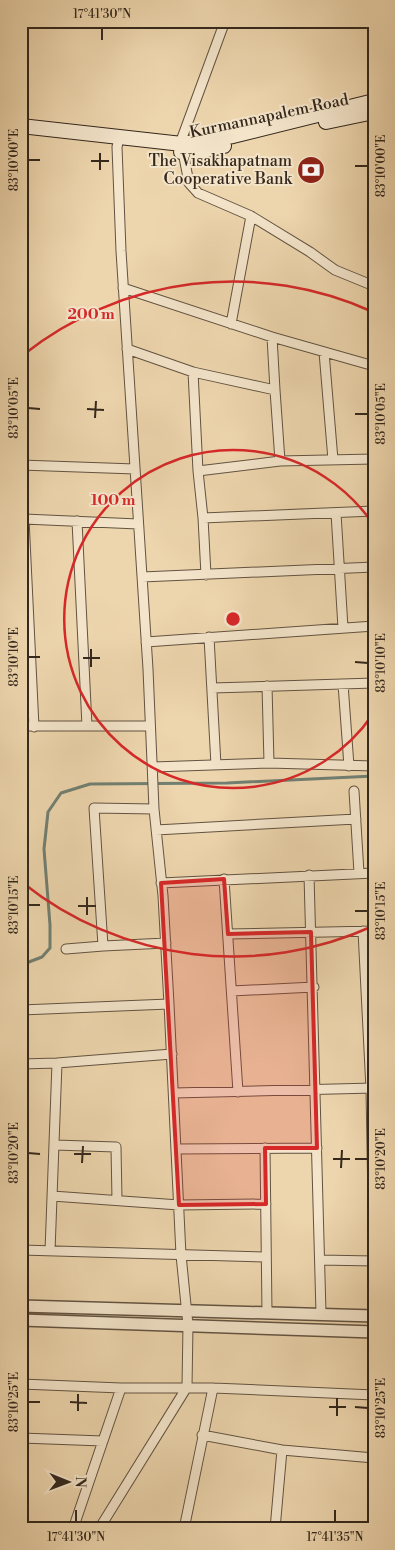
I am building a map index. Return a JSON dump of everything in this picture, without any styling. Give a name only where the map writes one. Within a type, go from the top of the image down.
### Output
[{"type":"main road","points":[[183,148],[374,101]]},
{"type":"main road","name":"Kurmannapalem Road","points":[[21,135],[118,142],[202,151],[374,112]]},
{"type":"main road","points":[[21,126],[118,142]]},
{"type":"street","points":[[225,21],[182,138],[187,177],[192,189],[251,216],[310,252],[335,270],[374,286]]},
{"type":"street","points":[[99,1529],[187,1388],[188,1325],[181,1255],[166,943],[154,809],[146,642],[123,288],[118,142]]},
{"type":"street","points":[[231,324],[251,216]]},
{"type":"street","points":[[123,288],[272,337],[374,366]]},
{"type":"street","points":[[272,337],[280,462]]},
{"type":"street","points":[[127,349],[193,372],[274,390]]},
{"type":"street","points":[[324,352],[333,460]]},
{"type":"street","points":[[193,372],[206,575]]},
{"type":"street","points":[[198,471],[280,462],[374,459]]},
{"type":"street","points":[[21,465],[134,469]]},
{"type":"street","points":[[203,518],[374,511]]},
{"type":"street","points":[[336,513],[343,628]]},
{"type":"street","points":[[34,727],[25,597],[23,519],[138,524]]},
{"type":"street","points":[[77,521],[87,726]]},
{"type":"street","points":[[142,577],[374,567]]},
{"type":"street","points":[[146,642],[374,626]]},
{"type":"street","points":[[209,637],[216,765]]},
{"type":"street","points":[[21,664],[30,670]]},
{"type":"street","points":[[212,688],[374,683]]},
{"type":"street","points":[[344,684],[349,766]]},
{"type":"street","points":[[267,686],[269,763]]},
{"type":"street","points":[[22,728],[150,726]]},
{"type":"street","points":[[153,767],[269,763],[374,766]]},
{"type":"street","points":[[354,791],[359,873]]},
{"type":"street","points":[[103,946],[94,808],[154,809]]},
{"type":"street","points":[[156,830],[356,819]]},
{"type":"street","points":[[162,883],[374,873]]},
{"type":"street","points":[[309,875],[314,987],[322,1314]]},
{"type":"street","points":[[224,879],[238,1092]]},
{"type":"street","points":[[228,934],[374,930]]},
{"type":"street","points":[[320,1260],[374,1261],[373,1088],[363,931]]},
{"type":"street","points":[[66,949],[166,943]]},
{"type":"street","points":[[232,992],[314,987]]},
{"type":"street","points":[[21,1010],[169,1004]]},
{"type":"street","points":[[21,1064],[172,1054]]},
{"type":"street","points":[[50,1251],[57,1063]]},
{"type":"street","points":[[174,1092],[373,1088]]},
{"type":"street","points":[[55,1145],[116,1147],[118,1200]]},
{"type":"street","points":[[265,1148],[267,1313]]},
{"type":"street","points":[[176,1149],[317,1148]]},
{"type":"street","points":[[52,1196],[179,1205],[266,1204]]},
{"type":"street","points":[[21,1250],[266,1257]]},
{"type":"street","points":[[21,1306],[374,1316]]},
{"type":"street","points":[[21,1320],[374,1332]]},
{"type":"street","points":[[21,1384],[121,1388],[213,1388],[374,1395]]},
{"type":"street","points":[[73,1529],[121,1388]]},
{"type":"street","points":[[184,1529],[213,1388]]},
{"type":"street","points":[[202,1436],[282,1450],[374,1458]]},
{"type":"street","points":[[21,1438],[103,1441]]},
{"type":"street","points":[[275,1529],[282,1450]]},
{"type":"highlighted area","points":[[224,879],[228,934],[311,932],[317,1148],[265,1148],[266,1204],[179,1205],[161,883]]},
{"type":"waterway","points":[[21,965],[42,957],[50,948],[44,849],[48,812],[61,793],[90,784],[227,783],[374,776]]},
{"type":"place","name":"The Visakhapatnam Cooperative Bank","points":[[311,170]]}]
